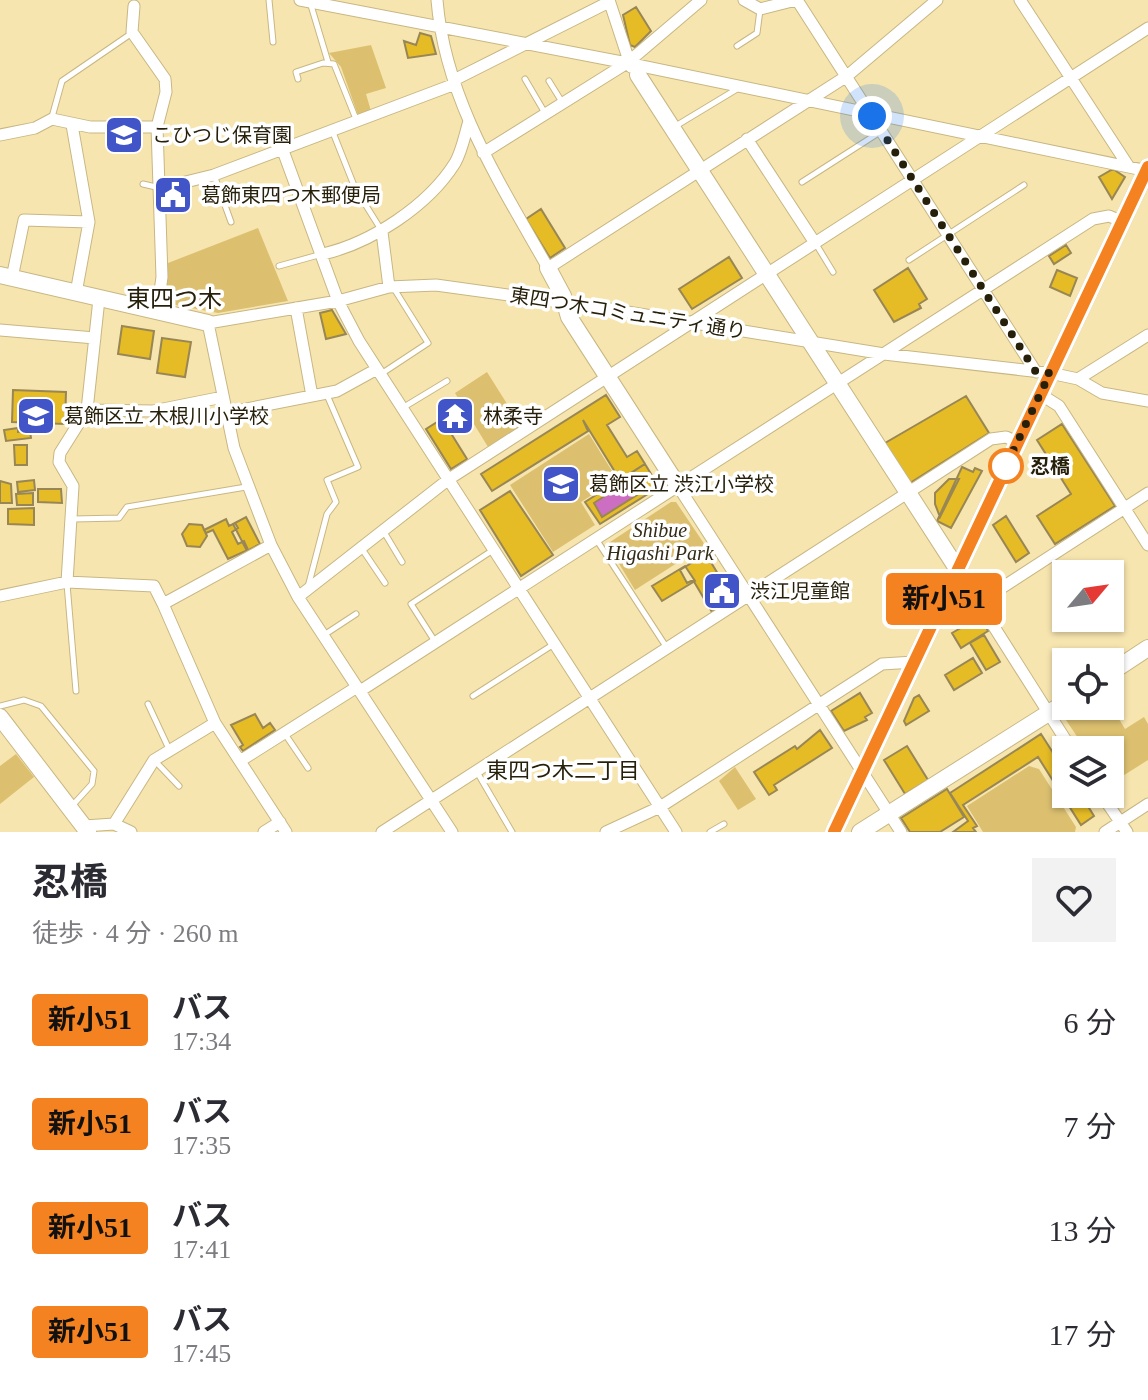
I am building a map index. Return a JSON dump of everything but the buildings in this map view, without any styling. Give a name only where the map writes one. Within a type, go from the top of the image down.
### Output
[{"type":"street","points":[[303,0],[354,5],[440,29],[1147,170],[1143,193],[1121,221],[1043,372],[1040,394],[834,832]]},
{"type":"street","points":[[437,0],[440,29],[454,82],[469,121],[483,153],[548,268],[569,317],[901,832]]},
{"type":"street","points":[[483,153],[562,102],[633,69],[701,0]]},
{"type":"street","points":[[744,0],[760,9],[796,0],[984,290],[1043,372]]},
{"type":"street","points":[[548,268],[847,76],[937,0]]},
{"type":"street","points":[[1020,0],[1129,167]]},
{"type":"street","points":[[135,2],[132,32],[165,79],[162,119],[157,127],[162,277],[157,313]]},
{"type":"street","points":[[161,188],[214,175],[454,82],[604,2],[633,69],[1063,736]]},
{"type":"street","points":[[303,593],[449,479],[1148,28]]},
{"type":"street","points":[[0,135],[35,128],[52,119],[72,125],[157,127]]},
{"type":"street","points":[[323,254],[355,246],[382,232],[442,180],[457,160],[469,121]]},
{"type":"street","points":[[72,125],[89,222],[76,293]]},
{"type":"street","points":[[747,139],[815,243]]},
{"type":"street","points":[[282,148],[338,301],[379,372],[676,832]]},
{"type":"street","points":[[240,761],[519,588],[1093,219],[1109,216],[1121,221]]},
{"type":"street","points":[[89,222],[24,220],[6,276],[208,323],[226,413],[247,487],[271,545],[303,593],[323,635],[452,832]]},
{"type":"street","points":[[382,232],[391,287]]},
{"type":"street","name":"東四つ木コミュニティ通り","points":[[208,323],[338,301],[391,287],[469,288],[884,354],[1043,372],[1078,379],[1102,393],[1148,401]]},
{"type":"street","points":[[67,582],[74,519],[73,486],[59,462],[60,453],[87,410],[99,299]]},
{"type":"street","points":[[296,308],[312,396]]},
{"type":"street","points":[[0,330],[95,338]]},
{"type":"street","points":[[1078,379],[1148,335]]},
{"type":"street","points":[[226,413],[326,394],[379,372]]},
{"type":"street","points":[[1040,394],[1059,406],[1148,545]]},
{"type":"street","points":[[87,410],[153,411],[223,397]]},
{"type":"street","points":[[382,832],[991,439],[1006,437],[1017,442]]},
{"type":"street","points":[[936,616],[948,620],[978,603],[1148,493]]},
{"type":"street","points":[[163,604],[271,545]]},
{"type":"street","points":[[0,596],[67,582],[154,586],[215,723],[283,827],[264,832]]},
{"type":"street","points":[[1124,664],[1148,648]]},
{"type":"street","points":[[606,832],[660,807],[888,661],[914,662]]},
{"type":"street","points":[[860,832],[1052,711]]},
{"type":"street","points":[[0,717],[86,829],[114,824],[131,832]]},
{"type":"street","points":[[114,824],[154,760],[215,723]]},
{"type":"street","points":[[1105,832],[1123,827],[1148,804]]},
{"type":"street","points":[[1110,808],[1123,827]]},
{"type":"lane","points":[[269,0],[273,42]]},
{"type":"lane","points":[[303,0],[328,62],[339,71],[356,120]]},
{"type":"lane","points":[[737,46],[757,33],[760,9]]},
{"type":"lane","points":[[52,119],[62,81],[132,32]]},
{"type":"lane","points":[[298,79],[296,72],[328,62]]},
{"type":"lane","points":[[525,79],[545,113]]},
{"type":"lane","points":[[549,81],[562,102]]},
{"type":"lane","points":[[672,129],[738,88]]},
{"type":"lane","points":[[331,129],[355,188],[382,232]]},
{"type":"lane","points":[[802,182],[881,132]]},
{"type":"lane","points":[[214,175],[231,222]]},
{"type":"lane","points":[[143,184],[161,188]]},
{"type":"lane","points":[[909,260],[1024,185]]},
{"type":"lane","points":[[815,243],[833,272]]},
{"type":"lane","points":[[279,266],[323,254]]},
{"type":"lane","points":[[379,372],[428,343],[391,287]]},
{"type":"lane","points":[[402,408],[447,381]]},
{"type":"lane","points":[[303,593],[327,514],[336,502],[327,480],[358,467],[326,394]]},
{"type":"lane","points":[[74,519],[119,518],[127,507],[247,487]]},
{"type":"lane","points":[[383,531],[402,562]]},
{"type":"lane","points":[[596,538],[667,649]]},
{"type":"lane","points":[[361,548],[385,583]]},
{"type":"lane","points":[[435,641],[411,604],[494,549]]},
{"type":"lane","points":[[67,582],[76,691]]},
{"type":"lane","points":[[323,635],[356,614]]},
{"type":"lane","points":[[473,696],[555,644]]},
{"type":"lane","points":[[0,706],[24,700],[41,706],[94,771],[92,784],[70,808]]},
{"type":"lane","points":[[148,704],[169,750]]},
{"type":"lane","points":[[285,733],[308,768]]},
{"type":"lane","points":[[154,760],[179,786]]},
{"type":"lane","points":[[476,772],[512,832]]},
{"type":"lane","points":[[710,832],[724,824]]},
{"type":"green space","points":[[371,45],[386,88],[366,94],[371,111],[358,115],[341,67],[329,53]]},
{"type":"green space","points":[[258,228],[288,301],[218,313],[165,303],[168,263]]},
{"type":"green space","points":[[487,372],[521,426],[488,447],[455,393]]},
{"type":"green space","points":[[589,434],[617,479],[581,502],[595,525],[553,552],[510,485]]},
{"type":"green space","name":"Shibue Higashi Park","points":[[671,502],[676,502],[705,545],[635,590],[607,544]]},
{"type":"green space","points":[[1144,717],[1148,724],[1148,760],[1124,775],[1124,736],[1077,736],[1066,720],[1120,720],[1125,729]]},
{"type":"green space","points":[[16,754],[34,777],[0,804],[0,766]]},
{"type":"green space","points":[[1029,766],[1039,769],[1052,789],[1052,808],[1064,808],[1076,827],[1075,832],[983,832],[967,806]]},
{"type":"green space","points":[[735,767],[756,799],[738,810],[719,781]]},
{"type":"shaded area","points":[[628,481],[637,495],[602,517],[594,503]]},
{"type":"bus line","name":"新小51","points":[[834,832],[1148,167]]},
{"type":"place","name":"こひつじ保育園","points":[[124,135]]},
{"type":"place","name":"葛飾東四つ木郵便局","points":[[173,195]]},
{"type":"place","name":"葛飾区立 木根川小学校","points":[[36,416]]},
{"type":"place","name":"林柔寺","points":[[455,416]]},
{"type":"place","name":"忍橋","points":[[1006,466]]},
{"type":"place","name":"葛飾区立 渋江小学校","points":[[561,484]]},
{"type":"place","name":"渋江児童館","points":[[722,591]]},
{"type":"district","name":"東四つ木","points":[[174,299]]},
{"type":"district","name":"東四つ木二丁目","points":[[563,770]]},
{"type":"route","points":[[872,116],[1036,372],[1050,373],[1006,466]]}]
